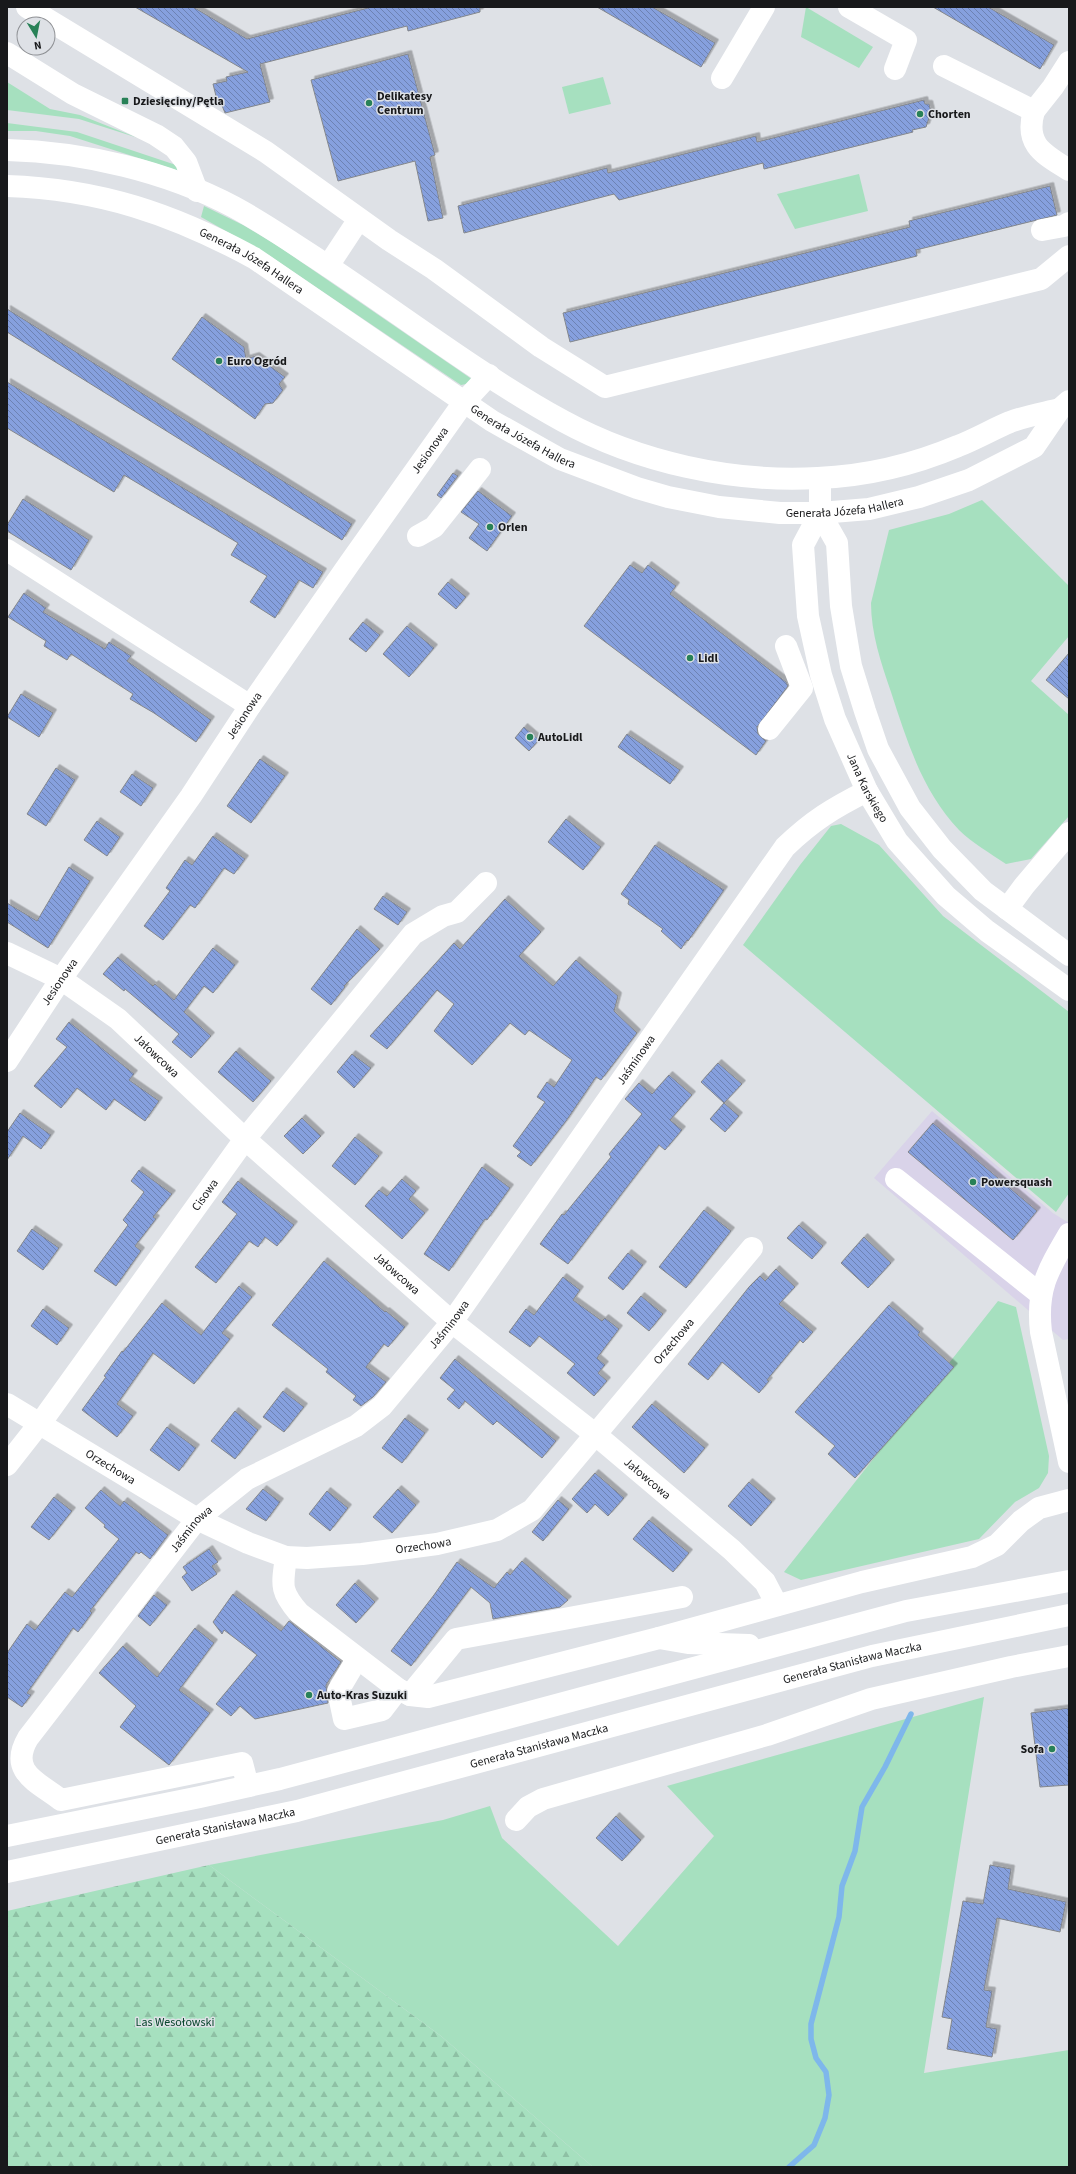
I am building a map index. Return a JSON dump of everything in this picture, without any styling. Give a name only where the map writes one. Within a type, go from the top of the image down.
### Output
[{"type":"main road","points":[[27,7],[266,152],[359,219],[434,269],[541,347],[605,386],[1041,279],[1069,256]]},
{"type":"main road","points":[[722,78],[764,7]]},
{"type":"main road","points":[[849,7],[906,40],[895,69]]},
{"type":"main road","points":[[7,53],[73,94],[156,135],[174,147],[186,162],[197,191],[187,224]]},
{"type":"main road","points":[[1069,62],[1053,87],[1034,111],[1031,120],[1032,133],[1039,150],[1069,170]]},
{"type":"main road","points":[[944,66],[1034,111]]},
{"type":"main road","name":"Generała Józefa Hallera","points":[[7,150],[71,156],[118,165],[197,191],[256,219],[328,266],[513,392],[565,422],[605,440],[648,456],[722,473],[793,479],[863,474],[905,465],[957,446],[1013,421],[1065,405]]},
{"type":"main road","name":"Generała Józefa Hallera","points":[[7,186],[96,195],[147,209],[187,224],[254,258],[492,421],[560,459],[637,488],[668,497],[719,507],[780,513],[820,513],[880,507],[919,497],[968,480],[1034,447],[1065,405]]},
{"type":"main road","points":[[328,266],[359,219]]},
{"type":"main road","points":[[1042,230],[1064,226],[1069,222]]},
{"type":"main road","name":"Jesionowa","points":[[7,1061],[61,979],[191,796],[250,706],[464,402],[489,375]]},
{"type":"main road","points":[[418,536],[434,527],[480,469]]},
{"type":"main road","points":[[719,507],[722,473]]},
{"type":"main road","name":"Jana Karskiego","points":[[820,478],[820,513],[803,545],[807,608],[821,675],[835,719],[867,791],[897,841],[946,896],[987,931],[1069,990]]},
{"type":"main road","name":"Jana Karskiego","points":[[820,513],[837,543],[841,606],[852,666],[865,711],[878,749],[910,808],[960,870],[1007,909],[1069,955]]},
{"type":"main road","points":[[7,550],[250,706]]},
{"type":"main road","points":[[769,729],[802,688],[786,646]]},
{"type":"main road","points":[[835,719],[865,711]]},
{"type":"main road","name":"Jaśminowa","points":[[248,1786],[242,1763],[61,1800],[28,1775],[23,1769],[21,1752],[28,1738],[197,1519],[246,1479],[329,1440],[367,1418],[382,1406],[452,1322],[785,847],[808,824],[837,806],[867,791]]},
{"type":"main road","points":[[1007,909],[1024,886],[1069,833]]},
{"type":"main road","name":"Cisowa","points":[[7,1465],[40,1423],[245,1139],[413,934],[443,916],[457,912],[486,883]]},
{"type":"main road","name":"Jałowcowa","points":[[7,953],[61,979],[118,1019],[245,1139],[452,1322],[596,1435],[732,1550],[765,1582],[777,1605]]},
{"type":"main road","points":[[896,1179],[1040,1294]]},
{"type":"main road","points":[[1069,1234],[1051,1264],[1040,1294],[1039,1312],[1040,1332],[1069,1462]]},
{"type":"main road","name":"Orzechowa","points":[[7,1404],[197,1519],[248,1543],[286,1557],[334,1556],[398,1550],[456,1540],[497,1530],[532,1510],[752,1248]]},
{"type":"main road","points":[[286,1557],[283,1582],[286,1598],[299,1614],[357,1659],[404,1692],[438,1696],[659,1638],[862,1582],[986,1552],[997,1545],[1021,1521],[1039,1508],[1069,1500]]},
{"type":"main road","points":[[1045,1585],[1063,1571],[1069,1563]]},
{"type":"main road","points":[[7,1836],[248,1786],[355,1760],[906,1611],[1069,1581]]},
{"type":"main road","points":[[357,1659],[338,1691],[344,1718],[382,1710],[404,1692],[456,1639],[682,1597]]},
{"type":"main road","name":"Generała Stanisława Maczka","points":[[7,1872],[297,1811],[872,1656],[1069,1615]]},
{"type":"main road","points":[[659,1638],[688,1643],[773,1646]]},
{"type":"main road","points":[[516,1820],[528,1807],[543,1799],[767,1735],[871,1699],[1011,1667],[1069,1656]]},
{"type":"shaded area","points":[[932,1111],[1053,1213],[1069,1223],[1069,1339],[1063,1340],[874,1178]]},
{"type":"green space","points":[[806,7],[873,47],[859,68],[801,37]]},
{"type":"green space","points":[[603,77],[611,104],[569,114],[562,87]]},
{"type":"green space","points":[[7,82],[50,109],[80,115],[138,138],[79,119],[7,110]]},
{"type":"green space","points":[[7,123],[77,132],[176,165],[179,171],[70,136],[36,131],[7,131]]},
{"type":"green space","points":[[859,174],[868,211],[795,229],[777,194]]},
{"type":"green space","points":[[204,206],[243,225],[278,246],[476,382],[461,385],[270,256],[201,217]]},
{"type":"green space","points":[[982,500],[1069,586],[1069,636],[1031,681],[1069,715],[1069,816],[1031,859],[1006,864],[975,844],[959,830],[946,815],[925,782],[903,729],[884,670],[877,648],[871,614],[871,603],[889,530],[949,514]]},
{"type":"green space","points":[[841,824],[879,845],[943,916],[1069,1012],[1069,1193],[1056,1212],[743,945],[800,865],[831,826]]},
{"type":"green space","points":[[998,1301],[1016,1307],[1049,1456],[1048,1473],[1039,1488],[1015,1502],[979,1539],[801,1580],[784,1572]]},
{"type":"green space","points":[[984,1697],[924,2073],[1069,2050],[1069,2167],[593,2167],[441,2036],[209,1865],[443,1820],[490,1806],[502,1838],[618,1946],[714,1836],[667,1786]]},
{"type":"green space","name":"Las Wesołowski","points":[[209,1865],[441,2036],[593,2167],[7,2167],[7,1911]]},
{"type":"building","points":[[135,7],[193,7],[247,39],[372,7],[480,7],[480,12],[408,31],[407,26],[260,64],[270,102],[225,113],[221,103],[218,104],[213,84],[227,81],[226,77],[248,72]]},
{"type":"building","points":[[597,7],[652,7],[715,43],[701,67]]},
{"type":"building","points":[[933,7],[988,7],[1054,45],[1040,69]]},
{"type":"building","name":"Delikatesy Centrum","points":[[408,54],[435,155],[430,157],[443,218],[428,221],[415,161],[338,181],[311,80]]},
{"type":"building","points":[[924,100],[925,104],[929,104],[931,112],[926,127],[912,130],[913,132],[764,169],[763,163],[619,200],[614,194],[464,233],[458,206],[607,168],[608,173],[756,136],[757,142]]},
{"type":"building","points":[[1050,186],[1057,215],[916,250],[917,256],[570,342],[563,313],[910,227],[909,221]]},
{"type":"building","points":[[7,309],[352,524],[342,540],[7,332]]},
{"type":"building","points":[[202,317],[244,347],[246,359],[256,356],[285,377],[279,384],[283,390],[273,403],[265,404],[255,419],[172,359]]},
{"type":"building","points":[[7,382],[323,572],[313,588],[299,580],[275,618],[250,602],[267,576],[231,555],[238,543],[124,475],[114,492],[7,428]]},
{"type":"building","points":[[453,473],[458,476],[441,498],[437,495]]},
{"type":"building","name":"Orlen","points":[[478,491],[512,516],[487,551],[469,538],[479,524],[461,512]]},
{"type":"building","points":[[23,499],[89,540],[71,570],[7,531],[7,525]]},
{"type":"building","name":"Lidl","points":[[630,565],[642,573],[648,565],[676,586],[670,594],[786,682],[788,686],[757,727],[758,734],[766,741],[756,755],[584,626]]},
{"type":"building","points":[[448,582],[466,597],[456,609],[438,594]]},
{"type":"building","points":[[24,593],[46,608],[43,612],[105,649],[109,642],[131,656],[127,661],[211,720],[196,742],[154,713],[130,699],[133,694],[71,654],[67,660],[44,646],[46,641],[8,617]]},
{"type":"building","points":[[363,622],[380,635],[366,652],[349,639]]},
{"type":"building","points":[[407,626],[434,648],[409,677],[383,654]]},
{"type":"building","points":[[1069,653],[1069,699],[1046,680]]},
{"type":"building","points":[[21,694],[53,713],[39,737],[7,717]]},
{"type":"building","points":[[524,727],[539,740],[529,751],[515,738]]},
{"type":"building","points":[[627,734],[680,770],[670,784],[618,747]]},
{"type":"building","points":[[260,759],[285,776],[251,823],[227,806]]},
{"type":"building","points":[[56,768],[75,780],[46,826],[27,814]]},
{"type":"building","points":[[132,774],[153,788],[141,806],[120,792]]},
{"type":"building","points":[[566,819],[601,847],[583,870],[548,842]]},
{"type":"building","points":[[97,821],[120,837],[107,856],[84,840]]},
{"type":"building","points":[[213,836],[245,859],[234,874],[224,868],[195,908],[190,905],[163,940],[144,926],[170,891],[166,888],[185,860],[192,865]]},
{"type":"building","points":[[655,845],[724,890],[681,949],[661,931],[663,929],[628,904],[629,900],[621,894]]},
{"type":"building","points":[[69,867],[90,881],[48,948],[7,922],[7,903],[37,921]]},
{"type":"building","points":[[383,896],[407,912],[398,925],[374,909]]},
{"type":"building","points":[[505,899],[541,932],[519,956],[553,986],[576,960],[618,996],[614,1011],[637,1033],[601,1080],[596,1077],[566,1121],[531,1166],[517,1156],[521,1152],[513,1146],[545,1102],[537,1097],[547,1082],[554,1087],[572,1060],[529,1030],[525,1035],[510,1023],[472,1065],[434,1031],[454,1004],[437,990],[387,1049],[370,1036],[454,943],[460,949]]},
{"type":"building","points":[[357,929],[380,949],[344,986],[345,987],[331,1005],[311,989]]},
{"type":"building","points":[[213,948],[235,965],[213,993],[204,986],[184,1012],[211,1036],[191,1058],[172,1042],[179,1034],[125,989],[124,991],[103,974],[118,957],[153,986],[155,984],[174,1000]]},
{"type":"building","points":[[69,1022],[134,1074],[129,1080],[159,1101],[145,1121],[114,1099],[106,1110],[77,1088],[61,1108],[34,1086],[67,1047],[56,1039]]},
{"type":"building","points":[[236,1051],[271,1081],[253,1102],[218,1072]]},
{"type":"building","points":[[352,1054],[371,1068],[354,1088],[337,1072]]},
{"type":"building","points":[[718,1063],[742,1084],[724,1103],[701,1082]]},
{"type":"building","points":[[669,1075],[692,1095],[670,1120],[682,1130],[665,1150],[659,1145],[568,1264],[540,1244],[562,1214],[564,1215],[611,1157],[609,1154],[642,1114],[625,1099],[639,1083],[652,1094]]},
{"type":"building","points":[[724,1103],[739,1116],[725,1132],[710,1119]]},
{"type":"building","points":[[20,1113],[51,1135],[41,1149],[23,1136],[7,1160],[7,1132]]},
{"type":"building","points":[[302,1118],[321,1136],[303,1154],[284,1136]]},
{"type":"building","name":"Powersquash","points":[[933,1123],[1037,1211],[1013,1240],[908,1152]]},
{"type":"building","points":[[355,1137],[379,1156],[355,1185],[332,1166]]},
{"type":"building","points":[[482,1167],[510,1188],[487,1220],[485,1219],[449,1271],[424,1254]]},
{"type":"building","points":[[139,1170],[172,1194],[153,1217],[156,1219],[135,1246],[141,1251],[116,1286],[94,1271],[128,1225],[123,1220],[144,1192],[131,1181]]},
{"type":"building","points":[[402,1179],[416,1191],[409,1199],[425,1213],[402,1239],[365,1206],[379,1190],[387,1196]]},
{"type":"building","points":[[238,1181],[294,1225],[277,1246],[265,1237],[258,1247],[249,1241],[216,1283],[195,1267],[237,1214],[222,1202]]},
{"type":"building","points":[[704,1210],[731,1231],[686,1288],[659,1267]]},
{"type":"building","points":[[799,1225],[823,1246],[812,1259],[787,1238]]},
{"type":"building","points":[[32,1229],[59,1248],[43,1270],[17,1251]]},
{"type":"building","points":[[864,1237],[891,1263],[868,1288],[841,1263]]},
{"type":"building","points":[[628,1253],[643,1265],[623,1290],[608,1278]]},
{"type":"building","points":[[324,1261],[405,1327],[388,1347],[384,1344],[366,1367],[386,1382],[373,1397],[361,1406],[353,1400],[356,1396],[326,1372],[328,1369],[272,1325]]},
{"type":"building","points":[[776,1269],[795,1287],[779,1304],[813,1332],[803,1343],[800,1340],[767,1380],[769,1381],[759,1393],[722,1362],[708,1380],[688,1364],[749,1287],[760,1276],[765,1281]]},
{"type":"building","points":[[563,1277],[580,1290],[573,1300],[602,1321],[605,1318],[619,1329],[597,1358],[605,1365],[598,1373],[607,1381],[594,1396],[567,1373],[575,1364],[539,1336],[530,1347],[509,1332],[526,1309],[534,1315]]},
{"type":"building","points":[[239,1286],[252,1297],[222,1333],[230,1339],[194,1384],[153,1353],[117,1404],[133,1416],[117,1437],[82,1410],[106,1377],[104,1376],[122,1351],[123,1352],[162,1303],[201,1335]]},
{"type":"building","points":[[641,1296],[663,1314],[649,1331],[627,1313]]},
{"type":"building","points":[[889,1305],[920,1332],[918,1335],[954,1367],[855,1478],[828,1454],[835,1446],[795,1412]]},
{"type":"building","points":[[43,1309],[69,1328],[57,1345],[31,1326]]},
{"type":"building","points":[[455,1359],[556,1441],[542,1458],[497,1421],[493,1425],[465,1401],[459,1409],[447,1399],[455,1390],[440,1378]]},
{"type":"building","points":[[283,1391],[304,1407],[284,1432],[263,1417]]},
{"type":"building","points":[[652,1404],[705,1448],[684,1473],[632,1427]]},
{"type":"building","points":[[235,1411],[258,1430],[235,1459],[211,1441]]},
{"type":"building","points":[[405,1418],[425,1433],[402,1463],[382,1448]]},
{"type":"building","points":[[167,1427],[196,1448],[179,1471],[150,1450]]},
{"type":"building","points":[[595,1473],[624,1498],[608,1516],[595,1504],[587,1513],[572,1499]]},
{"type":"building","points":[[749,1482],[772,1502],[751,1526],[728,1506]]},
{"type":"building","points":[[263,1489],[280,1502],[266,1521],[246,1509]]},
{"type":"building","points":[[398,1489],[416,1505],[392,1533],[373,1517]]},
{"type":"building","points":[[101,1490],[120,1506],[124,1501],[168,1535],[150,1559],[141,1552],[139,1554],[136,1552],[90,1611],[92,1613],[78,1632],[73,1628],[27,1693],[31,1695],[22,1707],[7,1697],[7,1653],[27,1624],[35,1630],[65,1592],[72,1597],[119,1539],[104,1527],[105,1525],[85,1508]]},
{"type":"building","points":[[327,1491],[348,1508],[330,1531],[309,1514]]},
{"type":"building","points":[[54,1497],[72,1511],[49,1540],[31,1527]]},
{"type":"building","points":[[558,1500],[569,1509],[543,1541],[532,1532]]},
{"type":"building","points":[[649,1520],[689,1553],[673,1572],[633,1539]]},
{"type":"building","points":[[209,1549],[218,1562],[212,1566],[217,1574],[192,1591],[182,1577],[187,1573],[183,1567]]},
{"type":"building","points":[[522,1561],[568,1600],[560,1607],[493,1619],[490,1603],[471,1587],[411,1666],[391,1651],[457,1562],[494,1588],[507,1572],[510,1575]]},
{"type":"building","points":[[355,1583],[375,1602],[356,1623],[336,1605]]},
{"type":"building","points":[[233,1594],[281,1631],[289,1621],[341,1662],[326,1685],[328,1703],[255,1719],[240,1706],[231,1716],[216,1704],[257,1655],[224,1630],[222,1634],[213,1622]]},
{"type":"building","points":[[154,1595],[167,1605],[150,1626],[138,1616]]},
{"type":"building","points":[[195,1628],[214,1643],[179,1690],[210,1713],[169,1765],[120,1727],[136,1706],[99,1673],[123,1646],[157,1677]]},
{"type":"building","name":"Sofa","points":[[1069,1708],[1069,1785],[1040,1787],[1031,1713]]},
{"type":"building","points":[[616,1816],[641,1840],[622,1861],[596,1838]]},
{"type":"building","points":[[990,1865],[1011,1869],[1008,1889],[1066,1902],[1060,1932],[997,1918],[984,1990],[992,1991],[986,2027],[997,2029],[992,2057],[947,2049],[952,2019],[942,2017],[963,1901],[983,1904]]},
{"type":"waterway","points":[[789,2167],[814,2145],[825,2118],[829,2095],[826,2072],[816,2058],[811,2039],[811,2024],[839,1917],[842,1886],[855,1851],[862,1807],[885,1767],[911,1714]]},
{"type":"place","name":"Dziesięciny/Pętla","points":[[125,101]]},
{"type":"place","name":"Delikatesy Centrum","points":[[369,103]]},
{"type":"place","name":"Chorten","points":[[920,114]]},
{"type":"place","name":"Euro Ogród","points":[[219,361]]},
{"type":"place","name":"Orlen","points":[[490,527]]},
{"type":"place","name":"Lidl","points":[[690,658]]},
{"type":"place","name":"AutoLidl","points":[[530,737]]},
{"type":"place","name":"Powersquash","points":[[973,1182]]},
{"type":"place","name":"Auto-Kras Suzuki","points":[[309,1695]]},
{"type":"place","name":"Sofa","points":[[1052,1749]]}]
